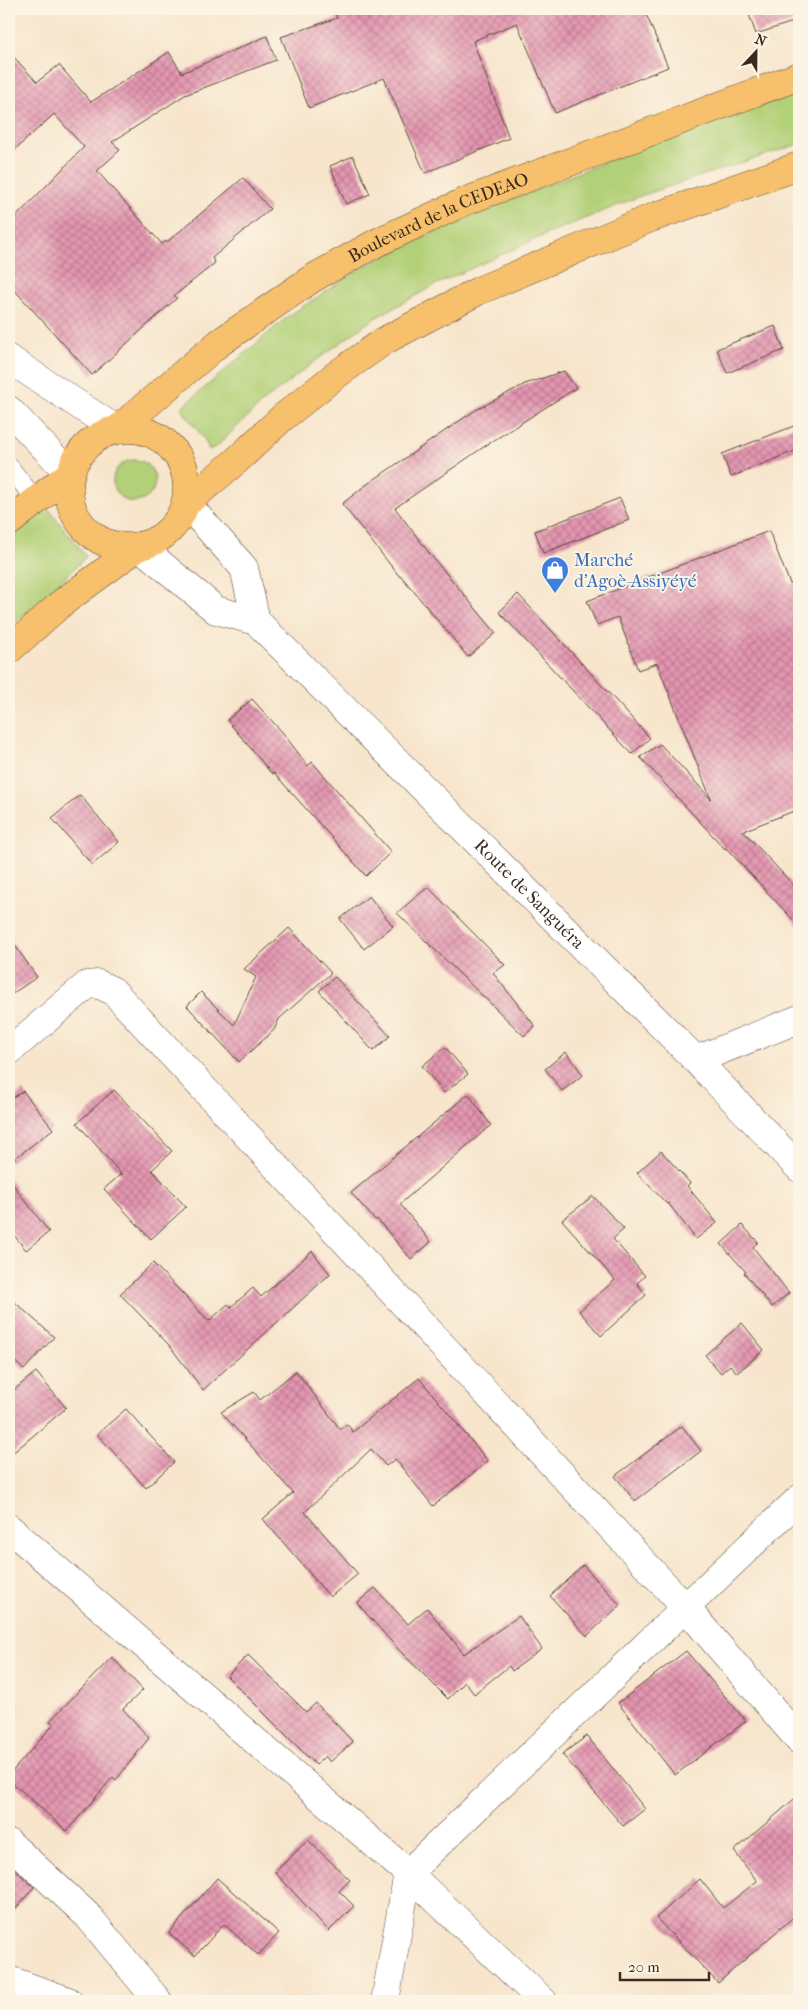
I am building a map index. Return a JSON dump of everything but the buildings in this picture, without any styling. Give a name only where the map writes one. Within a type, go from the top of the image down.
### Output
[{"type":"main road","name":"Boulevard de la CEDEAO","points":[[117,430],[219,343],[313,278],[378,242],[466,202],[799,76]]},
{"type":"main road","points":[[186,503],[236,461],[282,418],[336,375],[384,341],[478,291],[651,218],[799,166]]},
{"type":"main road","points":[[117,430],[134,430],[151,434],[165,442],[177,454],[188,486],[186,503],[180,519],[169,532],[155,541],[139,546],[122,547],[106,543],[91,534],[80,522],[72,507],[69,490],[70,474],[77,458],[88,445],[101,436],[117,430]]},
{"type":"main road","points":[[9,522],[70,474]]},
{"type":"main road","points":[[9,650],[63,602],[139,546]]},
{"type":"street","points":[[9,359],[117,430]]},
{"type":"street","points":[[9,410],[70,474]]},
{"type":"street","points":[[186,503],[244,568],[256,621]]},
{"type":"street","name":"Route de Sanguéra","points":[[139,546],[216,610],[256,621],[696,1060],[799,1168]]},
{"type":"street","points":[[9,1051],[88,985],[98,984],[113,991],[686,1608],[799,1740]]},
{"type":"street","points":[[696,1060],[799,1019]]},
{"type":"street","points":[[385,2001],[408,1873],[799,1499]]},
{"type":"street","points":[[9,1528],[408,1873],[543,2001]]},
{"type":"street","points":[[9,1843],[88,1916],[158,2001]]},
{"type":"street","points":[[9,1980],[68,2001]]},
{"type":"lane","points":[[9,466],[36,501]]},
{"type":"green space","points":[[799,91],[799,144],[643,195],[549,233],[437,284],[373,319],[314,362],[264,401],[216,447],[209,450],[206,442],[181,408],[287,317],[364,266],[458,221],[624,154]]},
{"type":"green space","points":[[138,460],[146,463],[152,469],[155,481],[152,493],[146,499],[130,502],[122,499],[116,493],[113,477],[116,469],[122,463]]},
{"type":"green space","points":[[47,507],[86,557],[9,628],[9,540]]},
{"type":"place","name":"Marché d'Agoè-Assiyéyé","points":[[555,594]]}]
